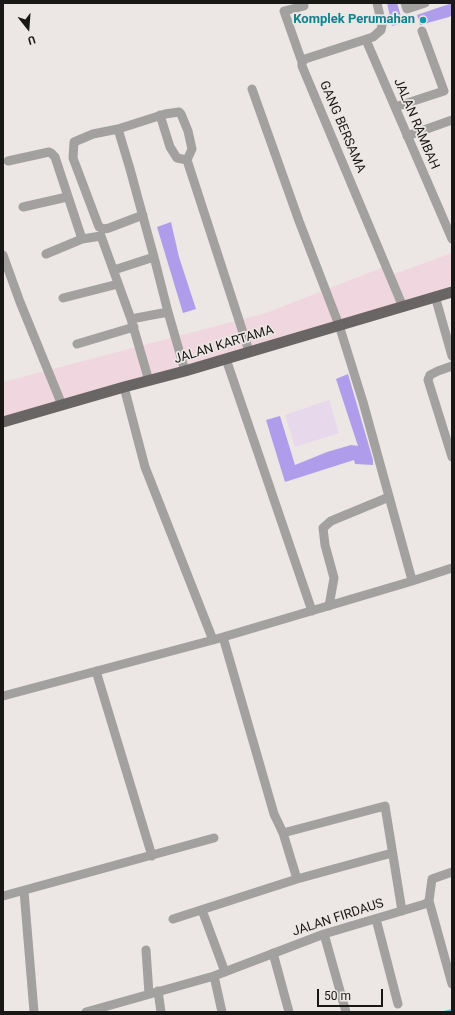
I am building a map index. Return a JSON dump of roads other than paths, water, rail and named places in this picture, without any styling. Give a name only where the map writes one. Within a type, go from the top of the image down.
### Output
[{"type":"main road","name":"JALAN KARTAMA","points":[[3,422],[185,371],[452,292]]},
{"type":"street","name":"GANG BERSAMA","points":[[303,3],[304,6],[284,11],[310,85],[403,307]]},
{"type":"street","points":[[302,62],[305,59],[366,40],[381,30],[382,25],[376,3]]},
{"type":"street","points":[[405,3],[407,9],[425,3]]},
{"type":"street","points":[[395,107],[448,89],[422,31]]},
{"type":"street","name":"JALAN RAMBAH","points":[[366,40],[452,239]]},
{"type":"street","points":[[252,89],[299,221],[339,325],[412,580]]},
{"type":"street","points":[[143,215],[109,228],[104,229],[99,227],[73,158],[74,142],[77,139],[118,129],[160,115],[175,112],[181,114],[188,131],[192,149],[187,160],[249,351]]},
{"type":"street","points":[[160,115],[170,147],[178,158],[187,160]]},
{"type":"street","points":[[407,136],[452,120]]},
{"type":"street","points":[[118,129],[185,371]]},
{"type":"street","points":[[8,161],[49,152],[52,153],[55,157],[82,239]]},
{"type":"street","points":[[23,207],[67,197]]},
{"type":"street","points":[[46,254],[82,239],[101,236],[132,323],[149,381]]},
{"type":"street","points":[[3,255],[20,302],[62,405]]},
{"type":"street","points":[[114,270],[154,257]]},
{"type":"street","points":[[63,298],[118,284]]},
{"type":"street","points":[[435,296],[452,356]]},
{"type":"street","points":[[77,344],[132,323],[168,312]]},
{"type":"street","points":[[226,359],[312,611]]},
{"type":"street","points":[[452,366],[430,375],[428,380],[452,457]]},
{"type":"street","points":[[124,387],[145,467],[213,640]]},
{"type":"street","points":[[329,606],[334,578],[325,545],[323,528],[331,521],[389,497]]},
{"type":"street","points":[[3,696],[213,640],[452,568]]},
{"type":"street","points":[[223,636],[274,814],[283,833],[297,879]]},
{"type":"street","points":[[96,671],[152,856]]},
{"type":"street","points":[[283,833],[385,806],[402,911]]},
{"type":"street","points":[[3,896],[214,838]]},
{"type":"street","points":[[173,919],[297,879],[392,853]]},
{"type":"street","points":[[452,872],[432,879],[429,901],[452,984]]},
{"type":"street","points":[[24,891],[34,1012]]},
{"type":"street","name":"JALAN FIRDAUS","points":[[86,1012],[214,976],[324,934],[425,904],[429,901]]},
{"type":"street","points":[[202,910],[225,972]]},
{"type":"street","points":[[376,919],[398,1004]]},
{"type":"street","points":[[324,934],[346,1012]]},
{"type":"street","points":[[146,950],[153,993],[161,1012]]},
{"type":"street","points":[[273,953],[289,1012]]},
{"type":"street","points":[[214,976],[222,1012]]},
{"type":"waterway","points":[[445,1012],[452,1010]]},
{"type":"place","name":"Komplek Perumahan","points":[[423,20]]}]
